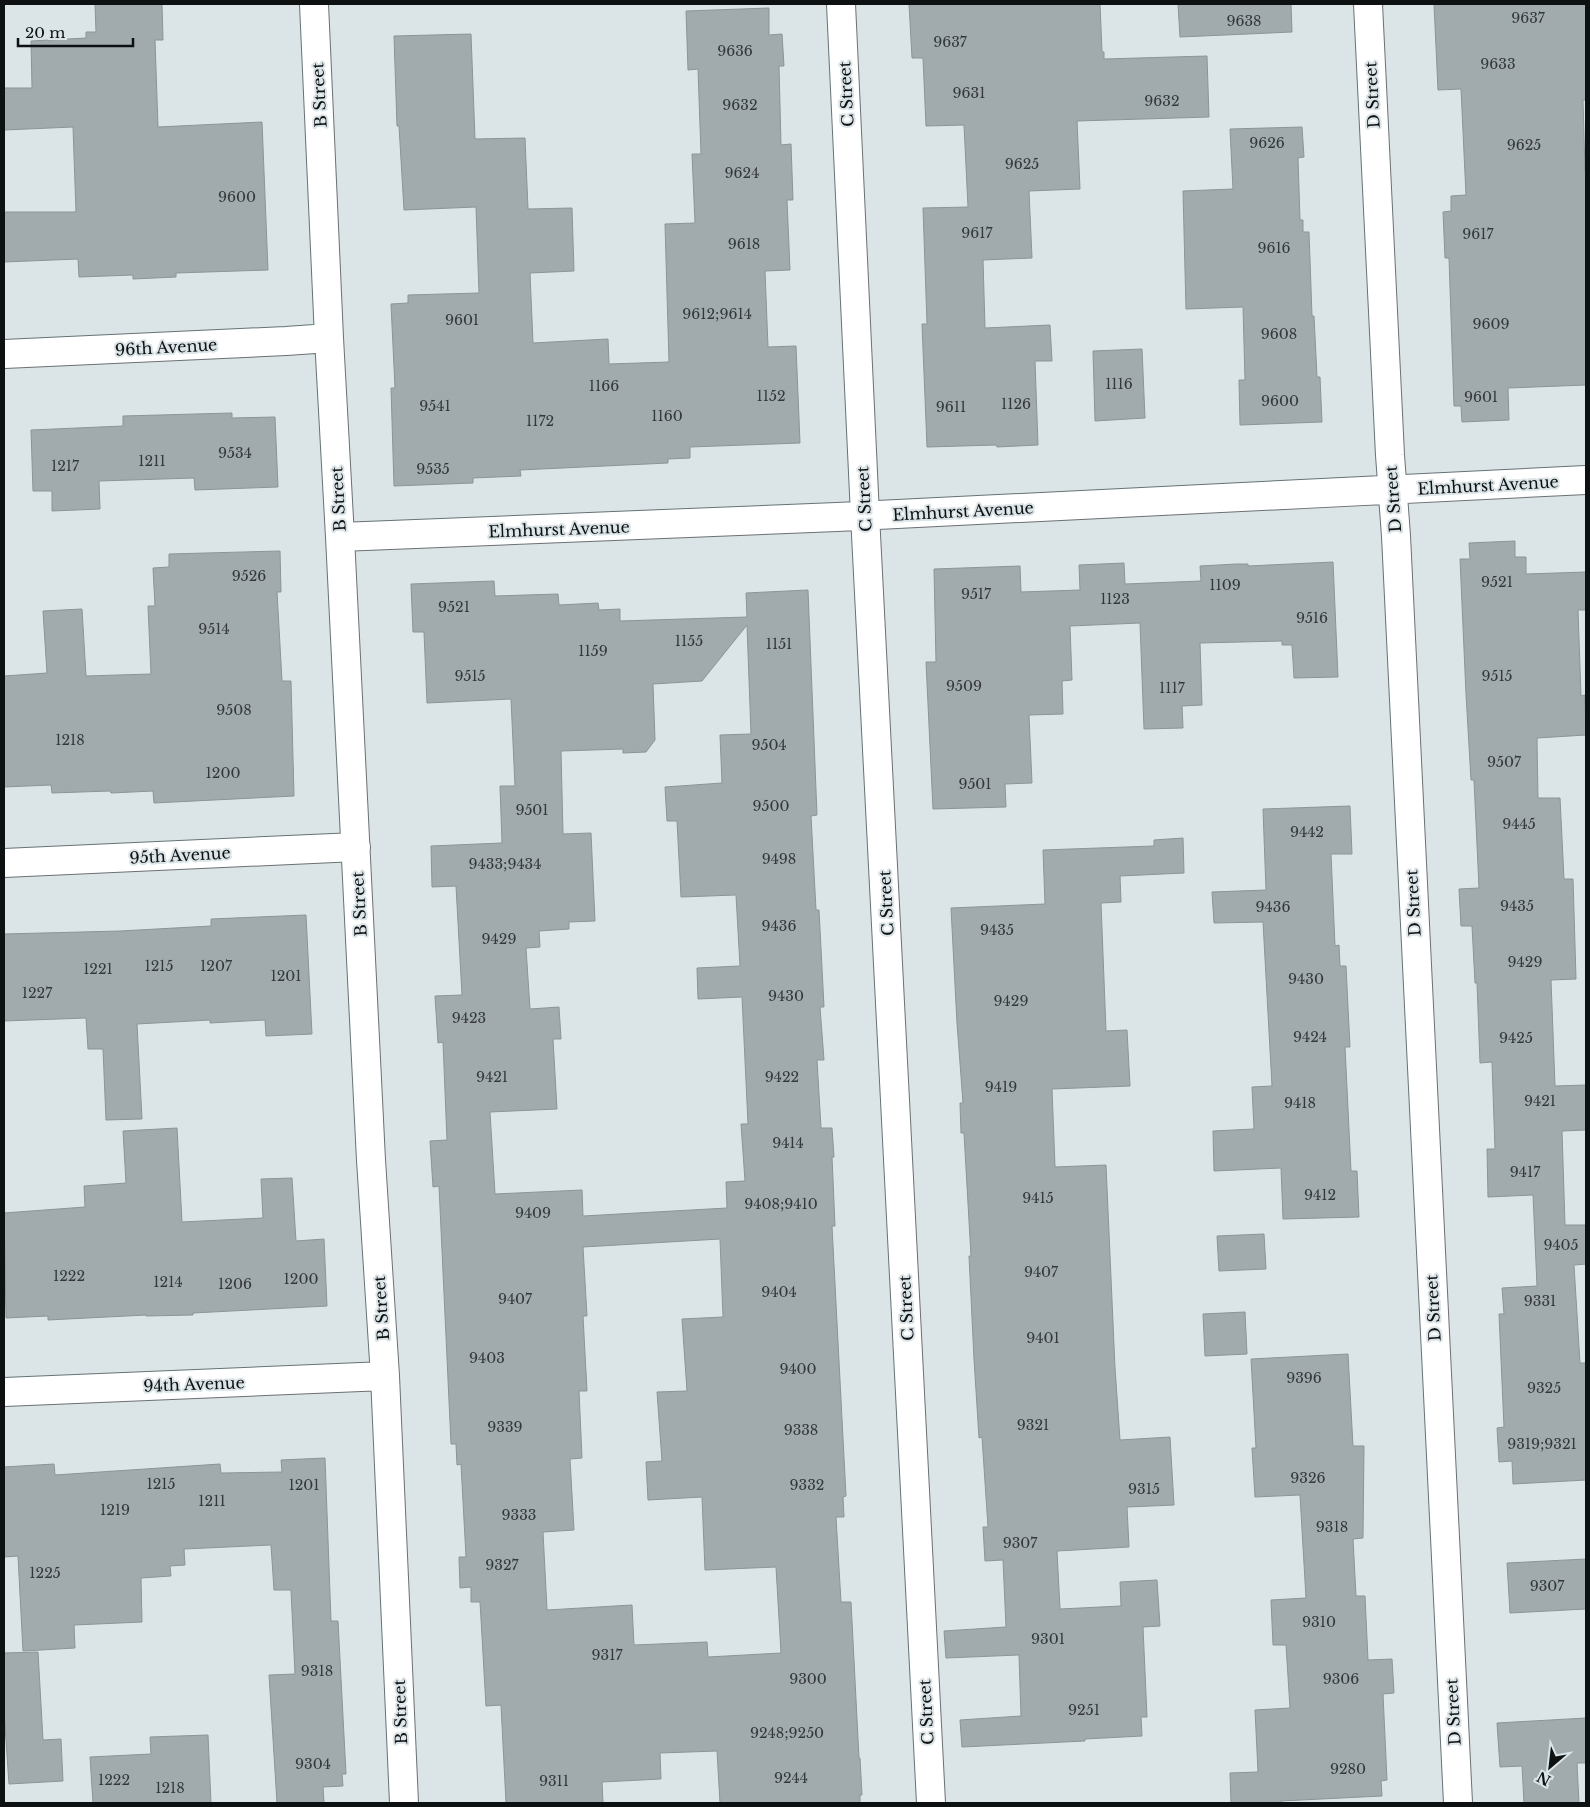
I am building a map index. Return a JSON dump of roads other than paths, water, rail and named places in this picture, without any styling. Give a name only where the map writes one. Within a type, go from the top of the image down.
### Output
[{"type":"street","name":"B Street","points":[[314,4],[371,1160],[385,1376],[404,1803]]},
{"type":"street","name":"C Street","points":[[841,4],[865,515],[931,1803]]},
{"type":"street","name":"D Street","points":[[1368,4],[1458,1803]]},
{"type":"street","name":"96th Avenue","points":[[4,354],[329,338]]},
{"type":"street","name":"Elmhurst Avenue","points":[[340,537],[1393,491],[1586,480]]},
{"type":"street","name":"95th Avenue","points":[[4,863],[356,847]]},
{"type":"street","name":"94th Avenue","points":[[4,1392],[385,1376]]}]
